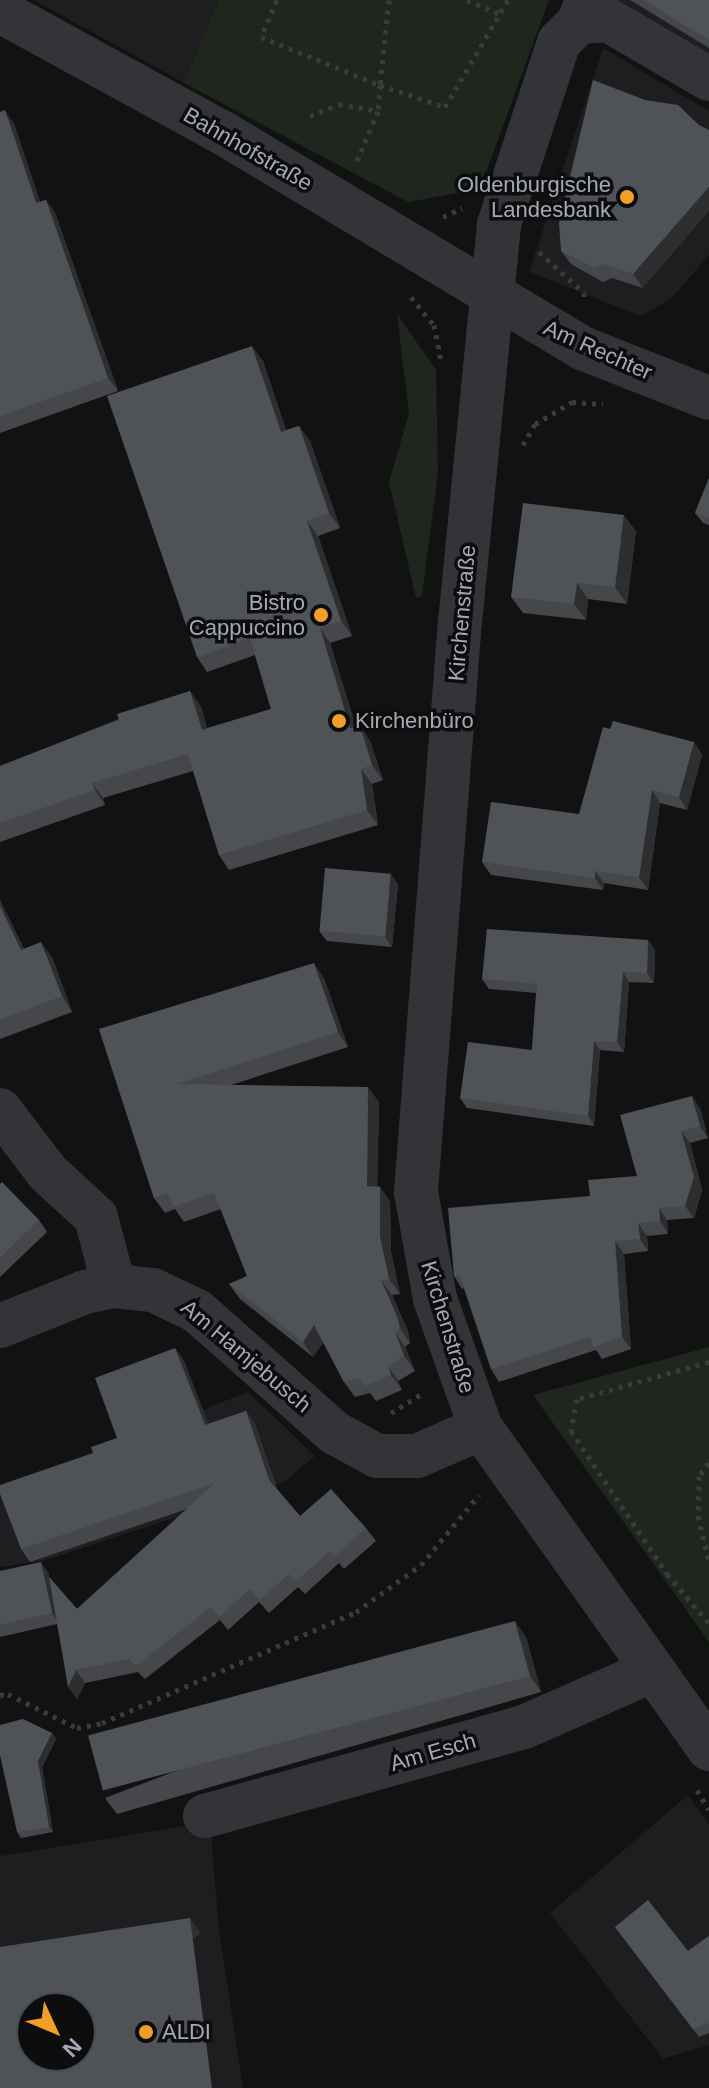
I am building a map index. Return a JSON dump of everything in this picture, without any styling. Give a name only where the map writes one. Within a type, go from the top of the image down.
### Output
[{"type":"street","name":"Bahnhofstraße","points":[[0,11],[296,143],[491,296]]},
{"type":"street","points":[[583,11],[608,20],[709,79]]},
{"type":"street","name":"Kirchenstraße","points":[[481,1428],[435,1299],[416,1192],[499,225],[559,42],[583,11]]},
{"type":"street","name":"Am Rechter","points":[[491,296],[582,348],[707,392]]},
{"type":"street","points":[[0,1110],[48,1173],[96,1217],[114,1286]]},
{"type":"street","name":"Am Hamjebusch","points":[[0,1326],[114,1286],[172,1295],[197,1311],[335,1433],[377,1456],[417,1456],[481,1428]]},
{"type":"street","points":[[481,1428],[709,1749]]},
{"type":"street","name":"Am Esch","points":[[205,1816],[524,1727],[653,1670]]},
{"type":"path","points":[[277,0],[261,37],[380,85],[445,107],[508,0]]},
{"type":"path","points":[[350,176],[378,111],[389,0]]},
{"type":"path","points":[[467,0],[500,14]]},
{"type":"path","points":[[296,143],[339,104],[378,111]]},
{"type":"path","points":[[535,424],[572,402]]},
{"type":"path","points":[[709,1362],[577,1399],[571,1431],[667,1574],[709,1623]]},
{"type":"path","points":[[709,1463],[699,1476],[698,1516],[709,1561]]},
{"type":"path","points":[[0,1695],[8,1694],[77,1728],[102,1723],[356,1612],[421,1565],[483,1491]]},
{"type":"shaded area","points":[[34,0],[218,0],[184,83]]},
{"type":"shaded area","points":[[218,0],[549,0],[480,189],[408,202],[184,83]]},
{"type":"shaded area","points":[[606,0],[709,0],[709,65]]},
{"type":"shaded area","points":[[603,48],[709,111],[709,255],[671,299],[641,316],[529,272]]},
{"type":"shaded area","points":[[397,314],[436,370],[438,472],[422,596],[416,598],[389,482],[409,413]]},
{"type":"shaded area","points":[[709,1347],[709,1642],[533,1395]]},
{"type":"shaded area","points":[[248,1392],[315,1456],[284,1482],[46,1560],[0,1567],[0,1490]]},
{"type":"shaded area","points":[[688,1795],[709,1825],[709,2045],[663,2059],[550,1913]]},
{"type":"shaded area","points":[[210,1822],[219,1930],[243,2088],[0,2088],[0,1856]]},
{"type":"building","points":[[644,0],[709,0],[709,40]]},
{"type":"building","points":[[593,80],[645,100],[678,105],[709,130],[709,187],[633,274],[603,264],[594,268],[561,251],[559,223]]},
{"type":"building","points":[[5,110],[36,203],[46,200],[108,378],[0,416],[0,112]]},
{"type":"building","points":[[252,346],[281,432],[299,426],[329,513],[307,521],[341,621],[320,628],[350,728],[360,726],[372,765],[361,769],[367,810],[219,855],[188,754],[92,783],[95,790],[0,823],[0,766],[119,720],[117,714],[190,691],[202,730],[271,709],[250,638],[197,657],[107,396]]},
{"type":"building","points":[[709,478],[709,518],[695,513]]},
{"type":"building","points":[[523,503],[624,515],[615,587],[577,583],[574,604],[511,597]]},
{"type":"building","points":[[613,721],[694,742],[679,797],[652,790],[639,877],[595,871],[595,878],[482,862],[491,802],[579,814],[603,727],[610,729]]},
{"type":"building","points":[[325,868],[391,874],[385,937],[320,931]]},
{"type":"building","points":[[0,906],[21,950],[41,942],[62,996],[0,1020]]},
{"type":"building","points":[[487,929],[648,940],[647,973],[623,972],[617,1042],[594,1041],[588,1116],[460,1098],[468,1042],[532,1050],[537,984],[482,979]]},
{"type":"building","points":[[314,963],[338,1032],[177,1084],[368,1087],[367,1186],[380,1187],[380,1237],[389,1279],[381,1280],[397,1316],[400,1328],[395,1332],[404,1356],[388,1366],[391,1375],[365,1386],[360,1378],[344,1382],[314,1325],[303,1342],[229,1284],[247,1276],[214,1193],[173,1207],[168,1193],[154,1198],[99,1029]]},
{"type":"building","points":[[692,1096],[700,1126],[681,1131],[694,1177],[685,1206],[659,1208],[660,1221],[638,1223],[640,1239],[615,1241],[622,1337],[593,1347],[590,1337],[491,1369],[460,1276],[454,1276],[448,1208],[590,1196],[588,1180],[637,1176],[620,1115]]},
{"type":"building","points":[[2,1182],[39,1220],[0,1258],[0,1184]]},
{"type":"building","points":[[175,1348],[205,1425],[246,1411],[269,1480],[300,1516],[331,1489],[366,1528],[335,1556],[330,1551],[296,1581],[289,1574],[260,1600],[250,1589],[219,1617],[211,1607],[136,1666],[129,1659],[76,1670],[68,1687],[49,1577],[77,1609],[215,1483],[21,1549],[0,1494],[0,1485],[93,1453],[91,1447],[117,1438],[95,1378]]},
{"type":"building","points":[[41,1562],[52,1613],[0,1625],[0,1571]]},
{"type":"building","points":[[515,1621],[530,1676],[103,1790],[88,1735]]},
{"type":"building","points":[[23,1719],[52,1733],[38,1761],[49,1827],[17,1832],[0,1755],[0,1725]]},
{"type":"building","points":[[648,1900],[688,1951],[709,1936],[709,2023],[693,2029],[615,1927]]},
{"type":"building","name":"ALDI","points":[[190,1918],[212,2088],[0,2088],[0,1947]]},
{"type":"place","name":"Oldenburgische Landesbank","points":[[627,197]]},
{"type":"place","name":"Bistro Cappuccino","points":[[321,615]]},
{"type":"place","name":"Kirchenbüro","points":[[339,721]]},
{"type":"place","name":"ALDI","points":[[146,2032]]}]
